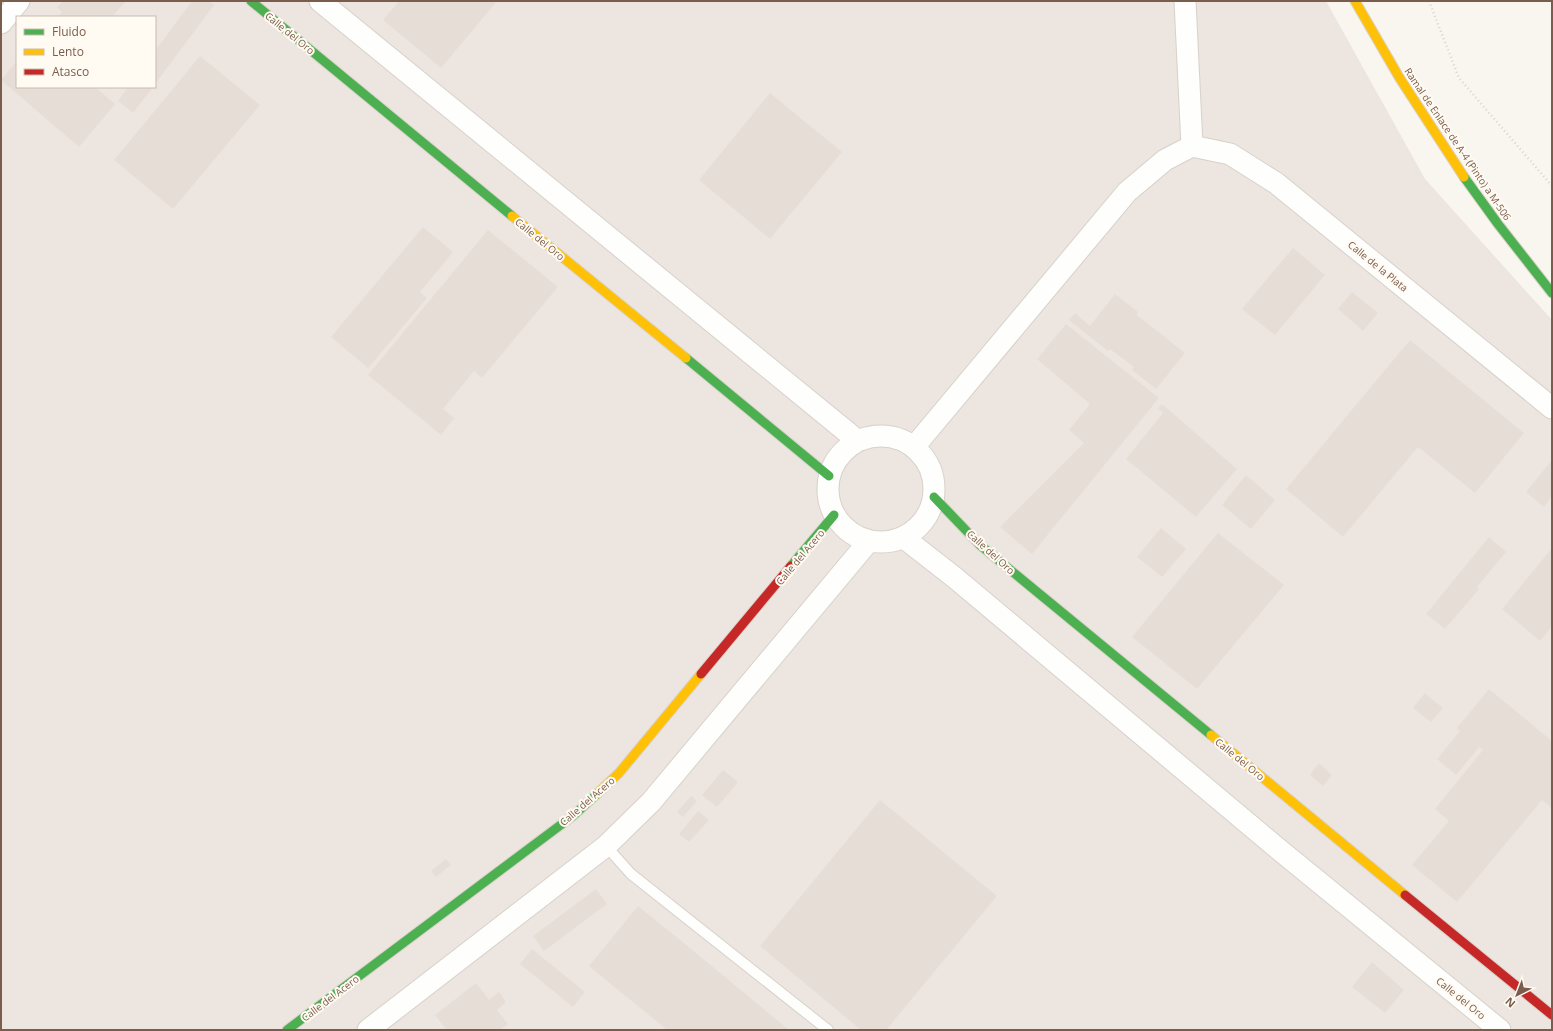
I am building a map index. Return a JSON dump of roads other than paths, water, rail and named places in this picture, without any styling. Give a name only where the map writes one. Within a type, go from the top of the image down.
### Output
[{"type":"street","points":[[1,23],[19,1]]},
{"type":"street","name":"Calle del Oro","points":[[251,1],[829,476]]},
{"type":"street","points":[[320,1],[858,441]]},
{"type":"street","points":[[914,447],[1127,192],[1164,160],[1192,146],[1185,1]]},
{"type":"street","name":"Ramal de Enlace de A-4 (Pinto) a M-506","points":[[1355,1],[1373,34],[1476,194],[1552,292]]},
{"type":"street","name":"Calle de la Plata","points":[[1192,146],[1230,154],[1276,183],[1552,408]]},
{"type":"street","points":[[877,436],[896,438],[914,447],[927,461],[933,479],[934,497],[924,521],[904,538],[886,542],[869,541],[849,532],[834,515],[828,496],[829,476],[840,455],[858,441],[877,436]]},
{"type":"street","name":"Calle del Oro","points":[[934,497],[980,545],[1552,1015]]},
{"type":"street","name":"Calle del Acero","points":[[287,1030],[574,815],[619,773],[834,515]]},
{"type":"street","name":"Calle del Oro","points":[[904,538],[954,577],[1276,847],[1500,1030]]},
{"type":"street","points":[[368,1030],[606,846],[651,802],[869,541]]},
{"type":"lane","points":[[606,846],[630,874],[828,1030]]}]
